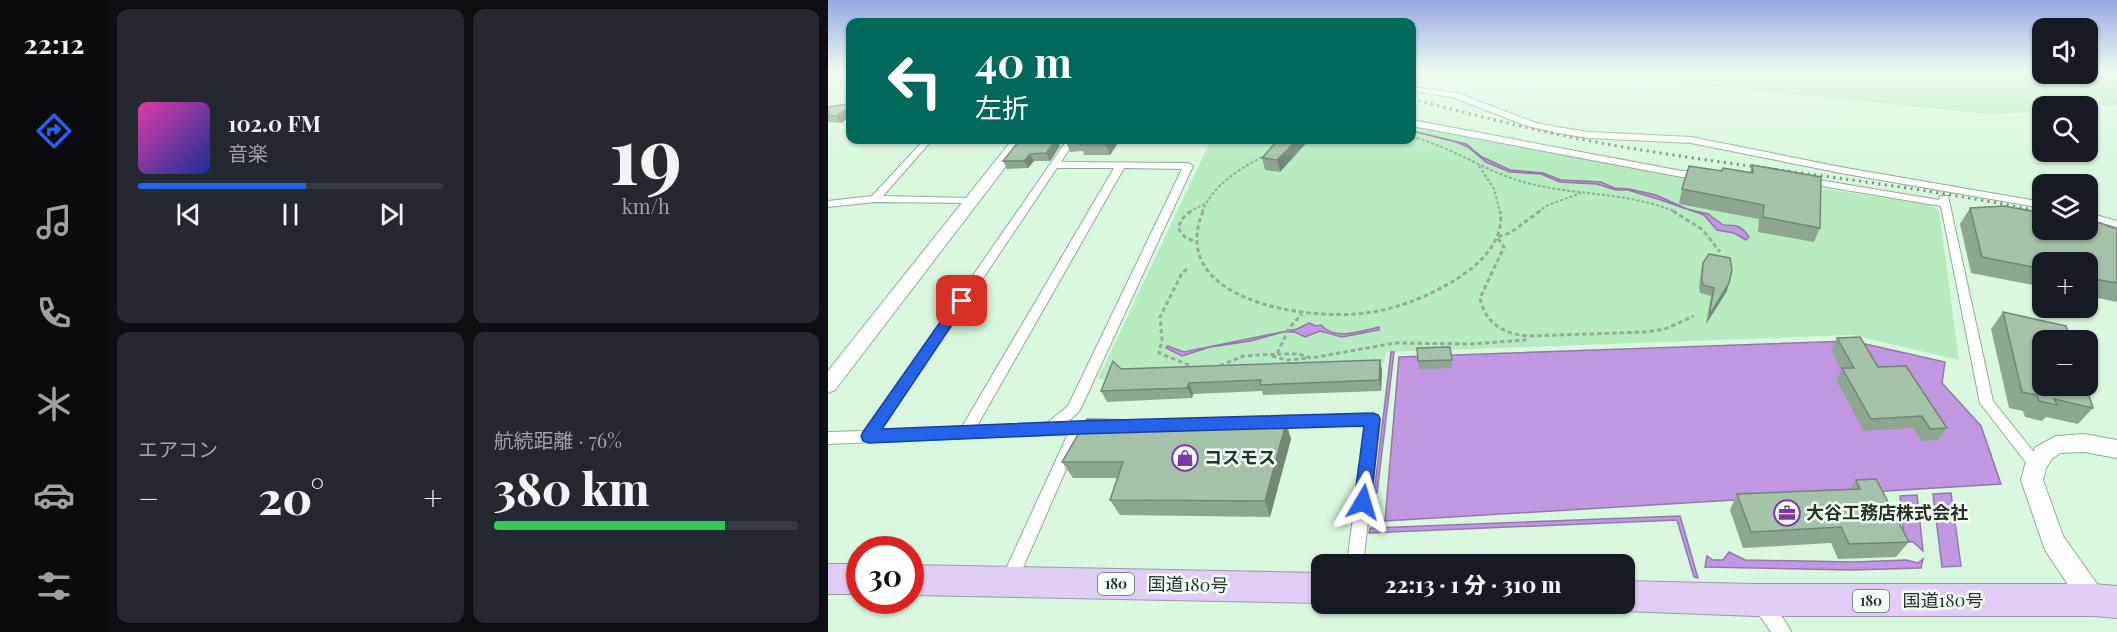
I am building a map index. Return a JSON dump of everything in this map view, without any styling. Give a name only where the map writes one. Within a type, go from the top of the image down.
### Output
[{"type":"highway","points":[[828,579],[846,579]]},
{"type":"highway","name":"国道180号","points":[[924,580],[1311,588]]},
{"type":"highway","name":"国道180号","points":[[1635,596],[1755,600],[2105,601]]},
{"type":"street","points":[[1471,101],[1530,124],[1557,130],[1589,135],[1691,140],[2032,204]]},
{"type":"street","points":[[1416,124],[1682,174],[1716,172]]},
{"type":"street","points":[[875,200],[924,144]]},
{"type":"street","points":[[828,385],[1016,144]]},
{"type":"street","points":[[869,436],[1068,144]]},
{"type":"street","points":[[1049,430],[1073,410],[1188,166],[1055,165]]},
{"type":"street","points":[[967,431],[1121,165]]},
{"type":"street","points":[[1801,180],[1945,204]]},
{"type":"street","points":[[1942,188],[1987,403],[2036,465]]},
{"type":"street","points":[[828,204],[875,200],[970,201]]},
{"type":"street","points":[[2098,219],[2117,224]]},
{"type":"street","points":[[1220,423],[1373,419],[1357,554]]},
{"type":"street","points":[[828,438],[1114,426]]},
{"type":"street","points":[[1008,582],[1078,427]]},
{"type":"street","points":[[2105,601],[2053,542],[2032,480],[2036,465],[2043,453],[2056,446],[2084,443],[2117,449]]},
{"type":"street","points":[[1755,600],[1782,632]]},
{"type":"path","points":[[1416,138],[1446,147],[1479,166],[1529,184],[1562,192],[1626,196],[1666,207],[1688,219],[1712,237],[1720,252]]},
{"type":"path","points":[[1195,242],[1185,237],[1178,228],[1180,219],[1186,213],[1205,203],[1246,164],[1272,151]]},
{"type":"path","points":[[1205,203],[1195,242],[1200,259],[1209,272],[1231,290],[1248,300],[1302,313],[1369,312],[1436,292],[1473,267],[1497,237],[1500,224],[1498,201],[1479,166]]},
{"type":"path","points":[[1497,237],[1510,232],[1548,205],[1581,193]]},
{"type":"path","points":[[1497,237],[1504,247],[1480,298],[1481,307],[1490,322],[1500,330],[1520,336],[1645,332],[1665,329],[1694,316]]},
{"type":"path","points":[[1187,269],[1182,273],[1160,316],[1161,340],[1158,349],[1164,357],[1198,368]]},
{"type":"path","points":[[1277,354],[1288,330],[1302,313]]},
{"type":"path","points":[[1271,355],[1287,360],[1395,343],[1480,344],[1525,339],[1528,336]]},
{"type":"path","points":[[1217,367],[1243,356],[1299,354],[1311,358]]},
{"type":"green space","points":[[1864,101],[2032,101],[2032,112],[1991,114]]},
{"type":"green space","points":[[2098,101],[2117,101],[2112,106],[2098,106]]},
{"type":"green space","points":[[1416,128],[1679,177],[1733,175],[1930,205],[1939,211],[1959,360],[1852,335],[1386,352],[1384,363],[1098,379],[1209,144],[1416,144]]},
{"type":"shaded area","points":[[1416,132],[1466,144],[1482,157],[1510,170],[1543,173],[1561,180],[1601,182],[1614,188],[1629,189],[1656,195],[1687,209],[1708,214],[1723,225],[1738,226],[1749,237],[1746,240],[1734,233],[1717,230],[1704,215],[1628,190],[1616,190],[1597,184],[1560,182],[1541,174],[1510,172],[1486,162],[1468,147]]},
{"type":"shaded area","points":[[1309,323],[1316,326],[1321,325],[1333,333],[1341,334],[1379,327],[1379,330],[1342,337],[1320,331],[1305,337],[1295,332],[1283,332],[1251,341],[1210,347],[1182,356],[1166,348],[1167,346],[1184,352],[1297,329]]},
{"type":"shaded area","points":[[1852,341],[1945,362],[1942,383],[1981,426],[2001,484],[1385,521],[1399,357]]},
{"type":"shaded area","points":[[1391,352],[1394,352],[1377,493],[1374,494]]},
{"type":"shaded area","points":[[1951,493],[1961,566],[1942,567],[1933,494]]},
{"type":"shaded area","points":[[1917,495],[1923,551],[1913,542],[1904,541],[1900,496]]},
{"type":"shaded area","points":[[1680,516],[1698,578],[1694,577],[1677,520],[1369,533],[1370,528]]},
{"type":"shaded area","points":[[1729,552],[1745,560],[1853,562],[1906,560],[1918,563],[1923,559],[1921,568],[1851,570],[1705,567],[1707,556],[1713,560],[1723,560]]},
{"type":"building","points":[[846,104],[846,110],[836,116],[828,115],[828,107]]},
{"type":"building","points":[[1017,144],[1053,144],[1046,153],[1030,154],[1024,161],[1003,161]]},
{"type":"building","points":[[1080,144],[1107,144],[1106,145]]},
{"type":"building","points":[[1274,144],[1293,144],[1277,160],[1262,158]]},
{"type":"building","points":[[1752,165],[1821,177],[1820,228],[1763,217],[1764,205],[1682,189],[1689,166],[1753,173]]},
{"type":"building","points":[[2004,206],[2032,211],[2032,240],[2098,240],[2098,223],[2117,229],[2117,283],[2098,280],[2098,252],[2032,252],[2032,267],[1982,257],[1970,208]]},
{"type":"building","points":[[1709,254],[1730,258],[1732,270],[1729,283],[1709,316],[1714,288],[1703,285],[1702,279],[1703,263]]},
{"type":"building","points":[[2003,312],[2066,326],[2067,330],[2032,330],[2032,394],[2022,392]]},
{"type":"building","points":[[1860,337],[1878,367],[1906,366],[1947,428],[1930,429],[1922,416],[1871,419],[1842,368],[1854,368],[1837,338]]},
{"type":"building","points":[[1450,347],[1452,360],[1418,361],[1417,348]]},
{"type":"building","points":[[1380,360],[1379,380],[1260,385],[1261,380],[1189,383],[1187,388],[1101,391],[1113,361],[1121,369]]},
{"type":"building","points":[[2037,396],[2089,396],[2093,408],[2054,399],[2057,405],[2039,401]]},
{"type":"building","name":"コスモス","points":[[1087,419],[1286,423],[1265,501],[1110,500],[1123,462],[1062,462]]},
{"type":"building","points":[[1876,479],[1909,542],[1849,544],[1841,527],[1751,532],[1737,494],[1860,489],[1856,480]]},
{"type":"railway","points":[[1422,101],[1536,130],[1612,145],[1935,192],[2032,210]]},
{"type":"place","name":"コスモス","points":[[1185,458]]},
{"type":"place","name":"大谷工務店株式会社","points":[[1787,513]]},
{"type":"route","points":[[962,301],[869,436],[1078,427],[1373,419],[1363,502]]}]
